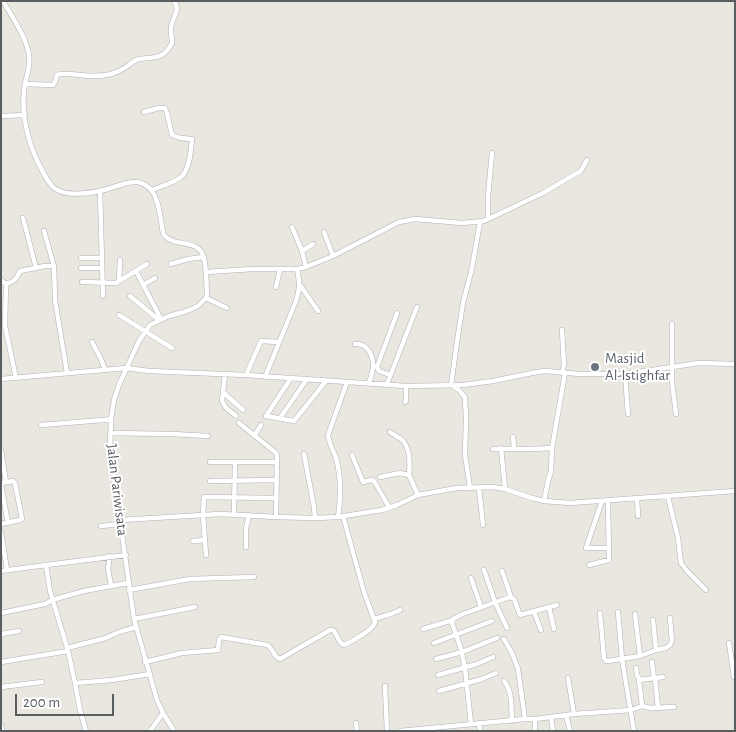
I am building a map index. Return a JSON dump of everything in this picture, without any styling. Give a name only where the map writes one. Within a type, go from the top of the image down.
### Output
[{"type":"street","points":[[3,1],[29,54],[30,60],[24,91],[28,137],[38,164],[53,187],[59,192],[84,193],[130,183],[138,182],[144,184],[152,190],[155,197],[165,238],[170,241],[194,246],[199,249],[204,257],[206,298],[198,306],[188,311],[152,323],[145,331]]},
{"type":"street","points":[[25,84],[54,85],[56,75],[60,74],[105,76],[121,70],[137,60],[154,58],[164,53],[172,43],[172,23],[178,10],[174,1]]},
{"type":"street","points":[[144,112],[165,108],[172,136],[192,139],[191,152],[185,174],[181,178],[152,190]]},
{"type":"street","points":[[1,116],[25,115]]},
{"type":"street","points":[[488,219],[492,153]]},
{"type":"street","points":[[206,272],[254,269],[297,270],[333,256],[399,222],[408,220],[480,222],[543,193],[577,174],[587,160]]},
{"type":"street","points":[[100,191],[103,296]]},
{"type":"street","points":[[23,218],[36,268]]},
{"type":"street","points":[[451,385],[463,303],[472,268],[480,222]]},
{"type":"street","points":[[292,227],[302,251],[306,267]]},
{"type":"street","points":[[44,231],[54,266],[54,300],[67,373]]},
{"type":"street","points":[[324,232],[333,256]]},
{"type":"street","points":[[302,251],[313,244]]},
{"type":"street","points":[[171,264],[204,257]]},
{"type":"street","points":[[81,258],[102,258]]},
{"type":"street","points":[[119,281],[120,260]]},
{"type":"street","points":[[82,282],[116,283],[148,264]]},
{"type":"street","points":[[1,280],[6,284],[12,283],[20,271],[54,266]]},
{"type":"street","points":[[81,268],[102,268]]},
{"type":"street","points":[[276,287],[280,269]]},
{"type":"street","points":[[297,270],[300,285],[318,311]]},
{"type":"street","points":[[136,271],[160,320]]},
{"type":"street","points":[[143,285],[155,278]]},
{"type":"street","points":[[6,284],[5,326],[16,378]]},
{"type":"street","points":[[265,377],[296,301],[300,285]]},
{"type":"street","points":[[130,296],[160,320]]},
{"type":"street","points":[[206,298],[227,308]]},
{"type":"street","points":[[387,384],[416,307]]},
{"type":"street","points":[[390,374],[379,371],[377,367],[398,313]]},
{"type":"street","points":[[119,315],[172,348]]},
{"type":"street","points":[[672,324],[672,382],[676,414]]},
{"type":"street","points":[[544,501],[551,471],[552,448],[564,373],[562,330]]},
{"type":"street","name":"Jalan Pariwisata","points":[[145,331],[126,368],[114,400],[110,450],[136,628],[157,700],[174,731]]},
{"type":"street","points":[[246,375],[261,341],[278,342]]},
{"type":"street","points":[[92,342],[105,370]]},
{"type":"street","points":[[355,344],[361,344],[367,348],[373,359],[373,371],[369,383]]},
{"type":"street","points":[[1,379],[126,368],[158,372],[246,375],[406,386],[463,385],[537,372],[625,374],[699,363],[735,364]]},
{"type":"street","points":[[225,374],[222,392],[224,404],[236,416]]},
{"type":"street","points":[[625,374],[628,414]]},
{"type":"street","points":[[291,378],[266,416],[294,421],[326,381]]},
{"type":"street","points":[[280,418],[307,380]]},
{"type":"street","points":[[145,662],[182,653],[218,650],[221,638],[270,646],[276,657],[280,659],[331,630],[334,631],[342,645],[345,645],[372,627],[375,622],[340,516],[338,471],[328,435],[347,382]]},
{"type":"street","points":[[451,385],[465,397],[465,455],[470,488]]},
{"type":"street","points":[[405,402],[406,386]]},
{"type":"street","points":[[222,392],[243,410]]},
{"type":"street","points":[[41,425],[111,419]]},
{"type":"street","points":[[239,423],[276,452],[276,517]]},
{"type":"street","points":[[254,436],[261,425]]},
{"type":"street","points":[[390,432],[401,439],[406,445],[410,466],[409,475],[418,495]]},
{"type":"street","points":[[110,433],[208,436]]},
{"type":"street","points":[[513,437],[514,448]]},
{"type":"street","points":[[501,448],[505,489]]},
{"type":"street","points":[[493,449],[552,448]]},
{"type":"street","points":[[1,450],[8,523]]},
{"type":"street","points":[[304,454],[315,518]]},
{"type":"street","points":[[352,455],[363,482],[373,480],[389,508]]},
{"type":"street","points":[[210,462],[277,462]]},
{"type":"street","points":[[234,514],[235,462]]},
{"type":"street","points":[[380,476],[403,473],[409,475]]},
{"type":"street","points":[[210,481],[276,480]]},
{"type":"street","points":[[1,524],[22,519],[15,482],[3,483]]},
{"type":"street","points":[[101,526],[120,522],[203,515],[234,514],[315,518],[340,516],[389,508],[418,495],[457,488],[493,487],[544,501],[570,504],[735,492]]},
{"type":"street","points":[[479,488],[483,525]]},
{"type":"street","points":[[206,555],[203,515],[204,497],[276,498]]},
{"type":"street","points":[[668,497],[678,538],[681,563],[687,572],[706,590]]},
{"type":"street","points":[[637,498],[638,516]]},
{"type":"street","points":[[602,501],[586,548],[609,548]]},
{"type":"street","points":[[589,565],[609,560],[608,501]]},
{"type":"street","points":[[246,547],[246,528],[249,515]]},
{"type":"street","points":[[1,532],[4,571],[126,555]]},
{"type":"street","points":[[193,540],[205,540]]},
{"type":"street","points":[[110,556],[108,568],[111,586]]},
{"type":"street","points":[[46,565],[52,600],[67,649],[86,731]]},
{"type":"street","points":[[484,570],[495,602],[508,628]]},
{"type":"street","points":[[502,571],[520,616],[557,605]]},
{"type":"street","points":[[129,590],[190,579],[254,577]]},
{"type":"street","points":[[471,578],[481,608]]},
{"type":"street","points":[[1,612],[45,604],[52,600],[84,591],[128,583]]},
{"type":"street","points":[[423,629],[453,620],[511,597]]},
{"type":"street","points":[[549,607],[554,629]]},
{"type":"street","points":[[134,619],[195,608]]},
{"type":"street","points":[[374,619],[400,610]]},
{"type":"street","points":[[534,612],[540,630]]},
{"type":"street","points":[[618,612],[622,659],[634,731]]},
{"type":"street","points":[[600,613],[605,660],[608,662],[640,656],[666,648],[671,644],[670,618]]},
{"type":"street","points":[[635,614],[640,656]]},
{"type":"street","points":[[453,620],[452,623],[462,652],[465,668],[471,724]]},
{"type":"street","points":[[653,620],[656,650]]},
{"type":"street","points":[[434,643],[492,621]]},
{"type":"street","points":[[1,662],[67,649],[136,628]]},
{"type":"street","points":[[1,634],[19,631]]},
{"type":"street","points":[[436,659],[462,652],[497,638]]},
{"type":"street","points":[[504,639],[512,652],[518,669],[525,719]]},
{"type":"street","points":[[729,643],[735,683]]},
{"type":"street","points":[[438,675],[465,668],[493,657]]},
{"type":"street","points":[[652,662],[658,708]]},
{"type":"street","points":[[636,668],[640,680],[638,682],[642,706]]},
{"type":"street","points":[[439,691],[467,684],[496,673]]},
{"type":"street","points":[[75,683],[150,674]]},
{"type":"street","points":[[640,680],[663,677]]},
{"type":"street","points":[[568,678],[574,714]]},
{"type":"street","points":[[504,681],[510,692],[512,721]]},
{"type":"street","points":[[1,687],[42,682]]},
{"type":"street","points":[[385,686],[387,731]]},
{"type":"street","points":[[400,731],[631,710],[642,706],[674,708]]},
{"type":"street","points":[[150,731],[163,713]]},
{"type":"street","points":[[566,716],[570,731]]},
{"type":"street","points":[[551,717],[553,731]]},
{"type":"street","points":[[535,731],[536,719]]},
{"type":"street","points":[[356,722],[357,731]]},
{"type":"street","points":[[479,723],[480,731]]},
{"type":"street","points":[[1,725],[2,731]]},
{"type":"place","name":"Masjid Al-Istighfar","points":[[595,367]]}]
